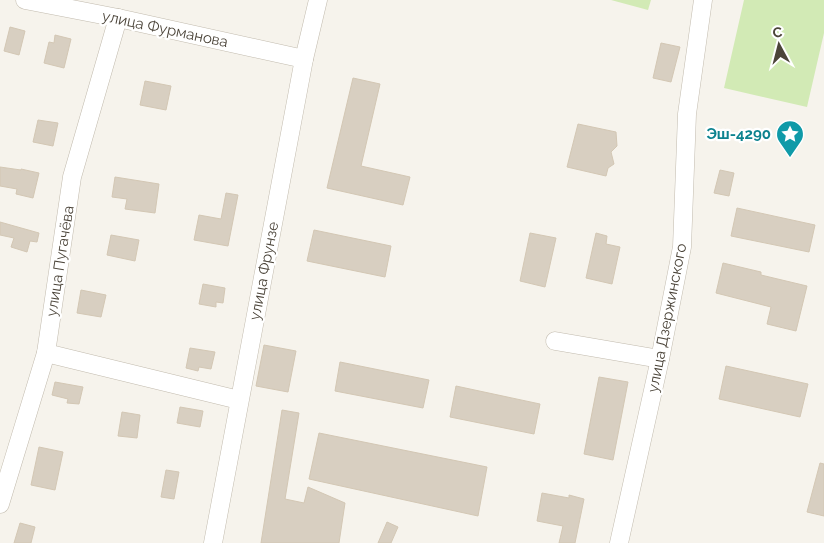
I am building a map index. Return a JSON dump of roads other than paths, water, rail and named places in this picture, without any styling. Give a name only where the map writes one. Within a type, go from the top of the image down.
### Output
[{"type":"street","name":"улица Фурманова","points":[[25,0],[118,18],[304,59]]},
{"type":"street","name":"улица Фрунзе","points":[[213,543],[304,59],[318,0]]},
{"type":"street","name":"улица Дзержинского","points":[[619,543],[660,359],[682,248],[687,114],[703,0]]},
{"type":"street","name":"улица Пугачёва","points":[[0,504],[46,353],[72,177],[118,18]]},
{"type":"street","points":[[555,341],[660,359]]},
{"type":"street","points":[[46,353],[239,400]]},
{"type":"place","name":"Эш-4290","points":[[790,158]]}]
